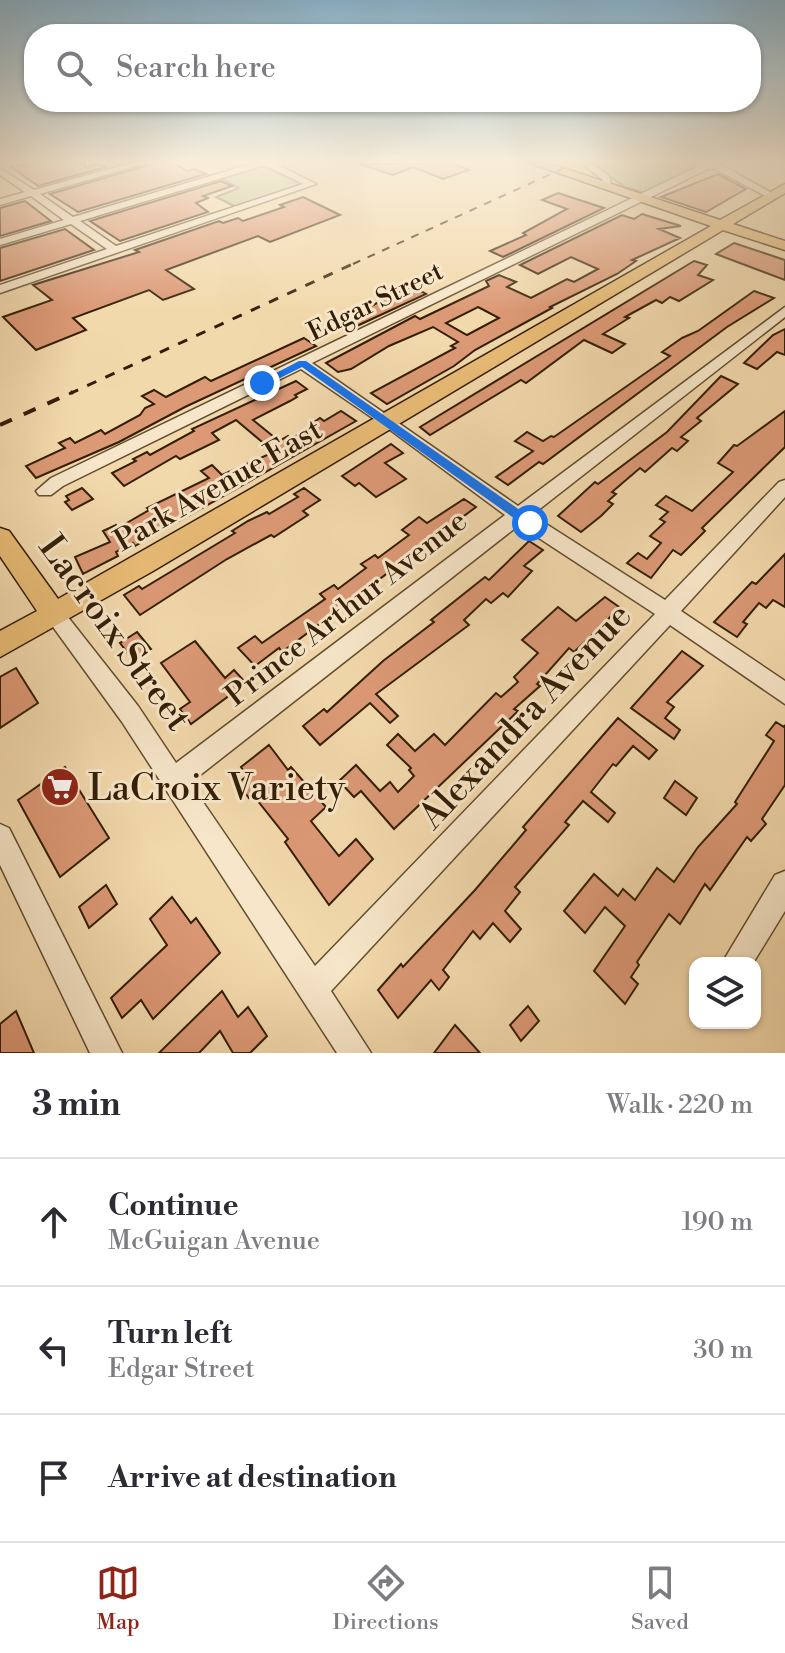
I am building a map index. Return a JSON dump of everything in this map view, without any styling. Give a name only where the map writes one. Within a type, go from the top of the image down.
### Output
[{"type":"main road","points":[[682,212],[785,246]]},
{"type":"main road","name":"Park Avenue East","points":[[0,645],[144,564],[719,225],[747,212]]},
{"type":"main road","name":"Lacroix Street","points":[[0,537],[53,613]]},
{"type":"street","points":[[62,212],[115,250]]},
{"type":"street","points":[[0,242],[100,212]]},
{"type":"street","points":[[0,289],[231,212]]},
{"type":"street","name":"Edgar Street","points":[[45,491],[57,482],[612,212]]},
{"type":"street","name":"Prince Arthur Avenue","points":[[175,779],[516,514],[785,311]]},
{"type":"street","points":[[302,363],[516,514],[667,612],[785,694]]},
{"type":"street","name":"Alexandra Avenue","points":[[312,990],[347,957],[638,648],[667,612],[785,486]]},
{"type":"street","name":"Lacroix Street","points":[[53,613],[175,779],[355,1053]]},
{"type":"street","points":[[0,837],[106,1053]]},
{"type":"street","points":[[741,957],[785,885]]},
{"type":"building","points":[[0,212],[39,212],[51,221],[0,236]]},
{"type":"building","points":[[119,212],[208,212],[120,241],[90,221]]},
{"type":"building","points":[[269,212],[334,212],[340,215],[270,242],[258,236],[166,270],[194,289],[163,300],[149,290],[73,318],[86,330],[36,350],[3,317],[52,300],[33,285],[139,252],[135,250],[219,221],[223,223],[238,218],[243,221]]},
{"type":"building","points":[[561,212],[595,212],[503,257],[490,251],[526,235],[523,233]]},
{"type":"building","points":[[642,214],[681,226],[659,229],[680,238],[632,260],[636,261],[617,274],[550,307],[387,404],[371,393],[455,348],[451,346],[458,342],[433,327],[389,346],[351,369],[338,372],[326,363],[415,316],[420,319],[489,286],[486,281],[499,275],[516,282],[507,287],[531,298],[567,279],[574,282],[598,269],[571,257],[538,274],[520,265],[622,215],[634,219]],"holes":[[[478,307],[499,318],[467,335],[446,323]]]},
{"type":"building","points":[[65,229],[94,250],[0,281],[0,248]]},
{"type":"building","points":[[734,243],[785,260],[785,280],[716,254]]},
{"type":"building","points":[[694,261],[707,265],[698,275],[713,280],[679,301],[670,297],[662,303],[656,300],[625,317],[629,318],[603,334],[625,344],[612,353],[584,340],[526,383],[521,380],[430,435],[420,427]]},
{"type":"building","points":[[412,286],[426,294],[346,331],[334,324]]},
{"type":"building","points":[[754,291],[774,298],[727,327],[543,464],[539,462],[508,485],[496,477],[533,451],[515,441],[527,432],[543,441],[554,437],[670,356],[662,352]]},
{"type":"building","points":[[785,329],[785,355],[777,352],[757,369],[744,363],[773,335]]},
{"type":"building","points":[[304,338],[316,346],[185,407],[119,442],[36,478],[26,466],[65,448],[59,443],[70,438],[75,443],[101,430],[105,434],[140,415],[145,408],[154,404],[142,396],[154,390],[166,397],[205,377],[211,381]]},
{"type":"building","points":[[721,376],[738,384],[697,418],[701,421],[681,437],[688,441],[677,451],[672,448],[645,472],[640,468],[612,492],[616,494],[608,501],[613,504],[581,532],[558,516],[595,482],[598,484],[667,432]]},
{"type":"building","points":[[296,381],[307,389],[253,420],[279,441],[288,436],[291,439],[313,427],[310,425],[320,418],[324,421],[341,411],[356,421],[135,546],[133,543],[116,552],[118,556],[83,574],[75,557],[110,542],[103,531],[116,525],[118,528],[149,510],[147,508],[209,478],[201,471],[212,465],[222,475],[274,452],[236,420],[212,433],[219,440],[180,459],[176,456],[124,486],[112,473],[136,461],[133,459],[147,452],[150,455],[194,431],[192,429]]},
{"type":"building","points":[[785,411],[785,447],[702,528],[705,531],[681,555],[673,550],[651,578],[627,563],[638,553],[647,559],[661,543],[650,536],[665,522],[660,519],[668,512],[656,505],[666,496],[692,511],[733,472],[718,463],[734,445],[737,446]]},
{"type":"building","points":[[391,444],[403,453],[385,463],[406,479],[376,497],[359,483],[355,486],[342,476]]},
{"type":"building","points":[[82,488],[93,499],[72,510],[65,502],[69,500],[66,496]]},
{"type":"building","points":[[304,488],[320,500],[303,511],[308,515],[274,537],[271,535],[227,559],[140,615],[124,595],[139,586],[142,589],[235,533],[232,531],[248,521],[267,512],[269,514],[298,497],[294,494]]},
{"type":"building","points":[[464,499],[476,507],[282,652],[279,648],[255,666],[238,648],[255,636],[262,643],[325,599],[320,594],[334,585],[338,589],[366,568],[361,564],[375,555],[378,558],[409,535],[402,530],[419,517],[427,523]]},
{"type":"building","points":[[529,541],[543,550],[524,566],[532,571],[508,597],[503,593],[491,603],[486,599],[464,620],[469,625],[376,694],[398,716],[390,723],[370,703],[320,745],[303,726],[324,709],[327,712],[485,577],[489,580]]},
{"type":"building","points":[[785,554],[785,607],[773,600],[766,608],[759,603],[743,622],[747,624],[737,637],[714,622],[752,582],[756,584]]},
{"type":"building","points":[[605,597],[619,607],[604,624],[574,652],[569,648],[537,684],[540,686],[514,709],[518,711],[394,829],[361,791],[354,797],[339,781],[356,765],[380,791],[390,782],[398,792],[414,776],[409,770],[411,768],[387,745],[398,734],[415,751],[434,734],[445,745],[496,693],[501,697],[518,682],[514,677],[538,653],[522,640],[558,607],[576,621]]},
{"type":"building","points":[[137,632],[151,649],[133,660],[120,643]]},
{"type":"building","points":[[195,641],[225,678],[234,670],[246,683],[191,724],[180,709],[190,702],[161,663]]},
{"type":"building","points":[[682,651],[703,666],[667,702],[674,707],[665,718],[680,730],[674,739],[631,708]]},
{"type":"building","points":[[16,668],[38,703],[0,728],[0,677]]},
{"type":"building","points":[[618,718],[657,750],[649,759],[633,746],[616,766],[613,764],[591,792],[615,813],[608,822],[583,801],[565,822],[569,825],[515,887],[520,892],[505,911],[521,929],[510,942],[493,923],[480,939],[473,931],[443,970],[449,977],[439,990],[431,980],[398,1018],[378,990],[475,890],[526,830],[523,827]]},
{"type":"building","points":[[776,722],[785,725],[785,785],[762,819],[766,824],[751,841],[747,837],[710,890],[705,884],[680,924],[669,914],[637,962],[639,965],[631,977],[638,984],[625,1004],[594,971],[625,926],[605,907],[585,933],[564,911],[594,874],[618,896],[623,889],[635,900],[657,868],[674,882],[698,847],[737,804],[735,802],[774,741],[766,735]]},
{"type":"building","points":[[269,745],[288,770],[291,767],[326,807],[311,821],[339,856],[356,839],[373,859],[329,905],[285,842],[288,839],[253,795],[249,798],[238,783],[247,776],[241,767]]},
{"type":"building","points":[[65,767],[109,838],[60,877],[18,800]]},
{"type":"building","points":[[675,781],[697,798],[686,815],[664,798]]},
{"type":"building","points":[[106,885],[117,904],[89,928],[79,907]]},
{"type":"building","points":[[172,897],[191,923],[196,918],[220,953],[153,1019],[141,1000],[122,1018],[111,998],[167,945],[150,919]]},
{"type":"building","points":[[222,991],[238,1017],[248,1007],[267,1036],[250,1053],[233,1053],[220,1031],[199,1053],[159,1053]]},
{"type":"building","points":[[528,1006],[539,1021],[521,1041],[510,1025]]},
{"type":"building","points":[[16,1011],[34,1053],[0,1053],[0,1024]]},
{"type":"building","points":[[455,1025],[480,1053],[434,1053]]},
{"type":"railway","points":[[353,264],[467,212]]},
{"type":"railway","points":[[69,394],[357,262]]},
{"type":"railway","points":[[0,425],[73,392]]},
{"type":"place","name":"LaCroix Variety","points":[[60,787]]},
{"type":"route","points":[[262,383],[302,363],[530,523]]}]
